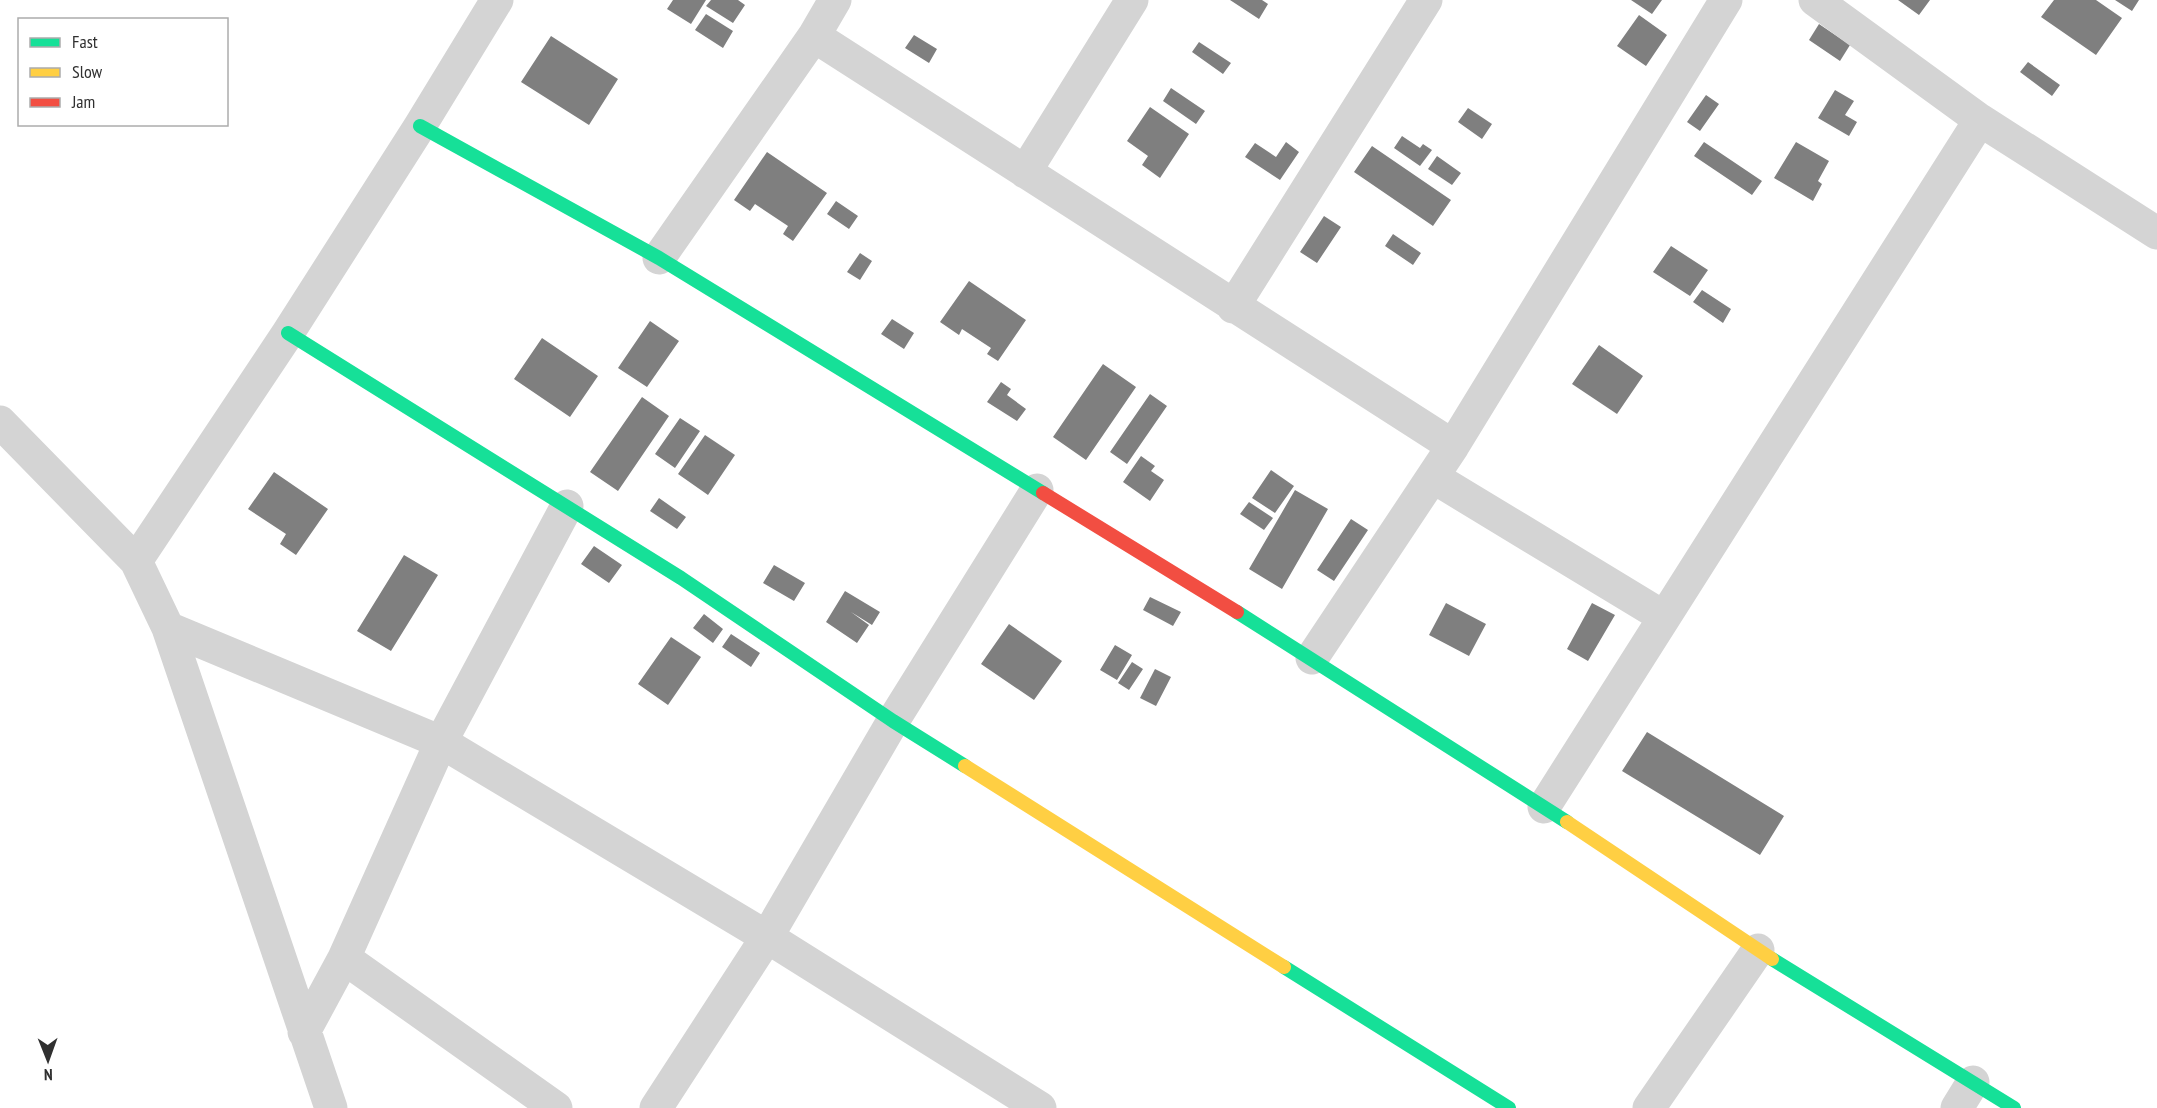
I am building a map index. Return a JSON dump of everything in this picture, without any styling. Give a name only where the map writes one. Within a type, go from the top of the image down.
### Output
[{"type":"street","points":[[136,561],[288,333],[497,0]]},
{"type":"street","points":[[659,258],[814,36],[835,0]]},
{"type":"street","points":[[1025,172],[1132,0]]},
{"type":"street","points":[[1233,307],[1426,0]]},
{"type":"street","points":[[1312,658],[1453,446],[1726,0]]},
{"type":"street","points":[[1815,0],[1980,120],[2157,234]]},
{"type":"street","points":[[814,36],[1233,307],[1453,446]]},
{"type":"street","points":[[1544,807],[1980,120]]},
{"type":"street","points":[[420,126],[659,258],[1312,658],[1544,807],[1758,950],[1965,1095],[2014,1108]]},
{"type":"street","points":[[288,333],[681,578],[893,721],[1509,1108]]},
{"type":"street","points":[[0,422],[136,561],[168,628],[331,1108]]},
{"type":"street","points":[[1433,477],[1664,617]]},
{"type":"street","points":[[656,1108],[767,937],[893,721],[1037,490]]},
{"type":"street","points":[[304,1032],[344,958],[441,742],[567,506]]},
{"type":"street","points":[[168,628],[441,742],[767,937],[1040,1108]]},
{"type":"street","points":[[1649,1108],[1758,950]]},
{"type":"street","points":[[344,958],[556,1108]]},
{"type":"building","points":[[673,0],[706,0],[691,24],[667,9]]},
{"type":"building","points":[[711,0],[738,0],[745,5],[733,23],[706,6]]},
{"type":"building","points":[[1230,0],[1262,0],[1268,4],[1259,19]]},
{"type":"building","points":[[1631,0],[1662,0],[1652,14]]},
{"type":"building","points":[[1898,0],[1930,0],[1919,15]]},
{"type":"building","points":[[2054,0],[2096,0],[2122,18],[2096,55],[2041,17]]},
{"type":"building","points":[[2115,0],[2139,0],[2132,11]]},
{"type":"building","points":[[706,14],[733,31],[723,48],[695,30]]},
{"type":"building","points":[[1639,15],[1667,35],[1646,66],[1617,46]]},
{"type":"building","points":[[1819,24],[1850,45],[1840,61],[1809,40]]},
{"type":"building","points":[[914,35],[937,49],[929,63],[905,48]]},
{"type":"building","points":[[551,36],[618,79],[589,125],[521,82]]},
{"type":"building","points":[[1199,42],[1231,63],[1223,74],[1192,52]]},
{"type":"building","points":[[2028,62],[2060,85],[2052,96],[2020,72]]},
{"type":"building","points":[[1171,88],[1205,111],[1196,124],[1163,101]]},
{"type":"building","points":[[1835,90],[1854,101],[1845,115],[1857,122],[1849,136],[1818,118]]},
{"type":"building","points":[[1706,95],[1719,104],[1700,131],[1687,122]]},
{"type":"building","points":[[1150,107],[1189,134],[1160,178],[1142,165],[1148,156],[1127,141]]},
{"type":"building","points":[[1468,108],[1492,124],[1482,139],[1458,122]]},
{"type":"building","points":[[1402,136],[1420,148],[1423,144],[1432,150],[1420,166],[1394,148]]},
{"type":"building","points":[[1286,142],[1299,152],[1280,180],[1245,157],[1255,143],[1276,157]]},
{"type":"building","points":[[1704,142],[1762,181],[1752,195],[1694,156]]},
{"type":"building","points":[[1796,142],[1829,161],[1818,181],[1822,184],[1813,201],[1774,178]]},
{"type":"building","points":[[1372,146],[1451,200],[1433,226],[1354,172]]},
{"type":"building","points":[[767,152],[827,193],[793,241],[783,234],[788,226],[755,204],[750,211],[734,200]]},
{"type":"building","points":[[1437,156],[1461,173],[1452,185],[1428,169]]},
{"type":"building","points":[[836,201],[858,216],[849,229],[827,214]]},
{"type":"building","points":[[1324,216],[1341,227],[1317,263],[1300,252]]},
{"type":"building","points":[[1393,234],[1421,253],[1413,265],[1385,246]]},
{"type":"building","points":[[1671,246],[1708,270],[1690,296],[1653,272]]},
{"type":"building","points":[[860,253],[872,261],[860,280],[847,272]]},
{"type":"building","points":[[969,281],[1026,320],[998,361],[987,354],[991,348],[962,329],[959,335],[940,322]]},
{"type":"building","points":[[1702,290],[1731,309],[1723,323],[1693,302]]},
{"type":"building","points":[[892,319],[914,333],[904,349],[881,334]]},
{"type":"building","points":[[650,321],[679,341],[647,387],[618,368]]},
{"type":"building","points":[[542,338],[598,376],[570,417],[514,379]]},
{"type":"building","points":[[1599,345],[1643,376],[1617,414],[1572,384]]},
{"type":"building","points":[[1103,364],[1136,387],[1086,460],[1053,437]]},
{"type":"building","points":[[1001,382],[1011,389],[1007,395],[1026,409],[1017,421],[987,402]]},
{"type":"building","points":[[1150,394],[1167,406],[1127,464],[1110,452]]},
{"type":"building","points":[[642,397],[669,416],[618,491],[590,472]]},
{"type":"building","points":[[680,418],[700,431],[675,468],[655,454]]},
{"type":"building","points":[[705,435],[735,455],[708,495],[678,474]]},
{"type":"building","points":[[1141,456],[1155,466],[1151,471],[1164,480],[1150,501],[1123,482]]},
{"type":"building","points":[[1271,470],[1294,486],[1275,513],[1252,498]]},
{"type":"building","points":[[274,472],[328,509],[296,555],[280,544],[286,534],[248,509]]},
{"type":"building","points":[[1295,490],[1328,509],[1282,589],[1249,569]]},
{"type":"building","points":[[659,498],[686,517],[677,529],[650,511]]},
{"type":"building","points":[[1249,502],[1273,518],[1264,530],[1240,514]]},
{"type":"building","points":[[1351,519],[1368,530],[1334,581],[1317,570]]},
{"type":"building","points":[[594,546],[622,565],[609,583],[581,564]]},
{"type":"building","points":[[404,555],[438,575],[391,651],[357,631]]},
{"type":"building","points":[[774,565],[805,583],[794,601],[763,583]]},
{"type":"building","points":[[845,591],[880,612],[872,625],[851,612],[869,625],[857,643],[826,622]]},
{"type":"building","points":[[1150,597],[1181,612],[1173,626],[1143,610]]},
{"type":"building","points":[[1446,603],[1486,624],[1469,656],[1429,635]]},
{"type":"building","points":[[1592,603],[1615,615],[1588,661],[1567,649]]},
{"type":"building","points":[[704,614],[723,629],[713,643],[693,628]]},
{"type":"building","points":[[1009,624],[1062,661],[1034,700],[981,664]]},
{"type":"building","points":[[731,634],[760,653],[751,667],[722,647]]},
{"type":"building","points":[[671,637],[701,657],[668,705],[638,684]]},
{"type":"building","points":[[1115,645],[1132,655],[1117,680],[1100,670]]},
{"type":"building","points":[[1132,662],[1143,669],[1129,690],[1118,683]]},
{"type":"building","points":[[1155,669],[1171,677],[1156,706],[1140,698]]},
{"type":"building","points":[[1647,732],[1784,816],[1760,855],[1622,771]]},
{"type":"traffic: fast","points":[[420,126],[659,258],[1043,493]]},
{"type":"traffic: fast","points":[[288,333],[681,578],[893,721],[965,766]]},
{"type":"traffic: fast","points":[[1237,612],[1567,822]]},
{"type":"traffic: fast","points":[[1772,959],[2014,1108]]},
{"type":"traffic: fast","points":[[1284,967],[1509,1108]]},
{"type":"traffic: slow","points":[[965,766],[1284,967]]},
{"type":"traffic: slow","points":[[1567,822],[1772,959]]},
{"type":"traffic: jam","points":[[1043,493],[1237,612]]}]
